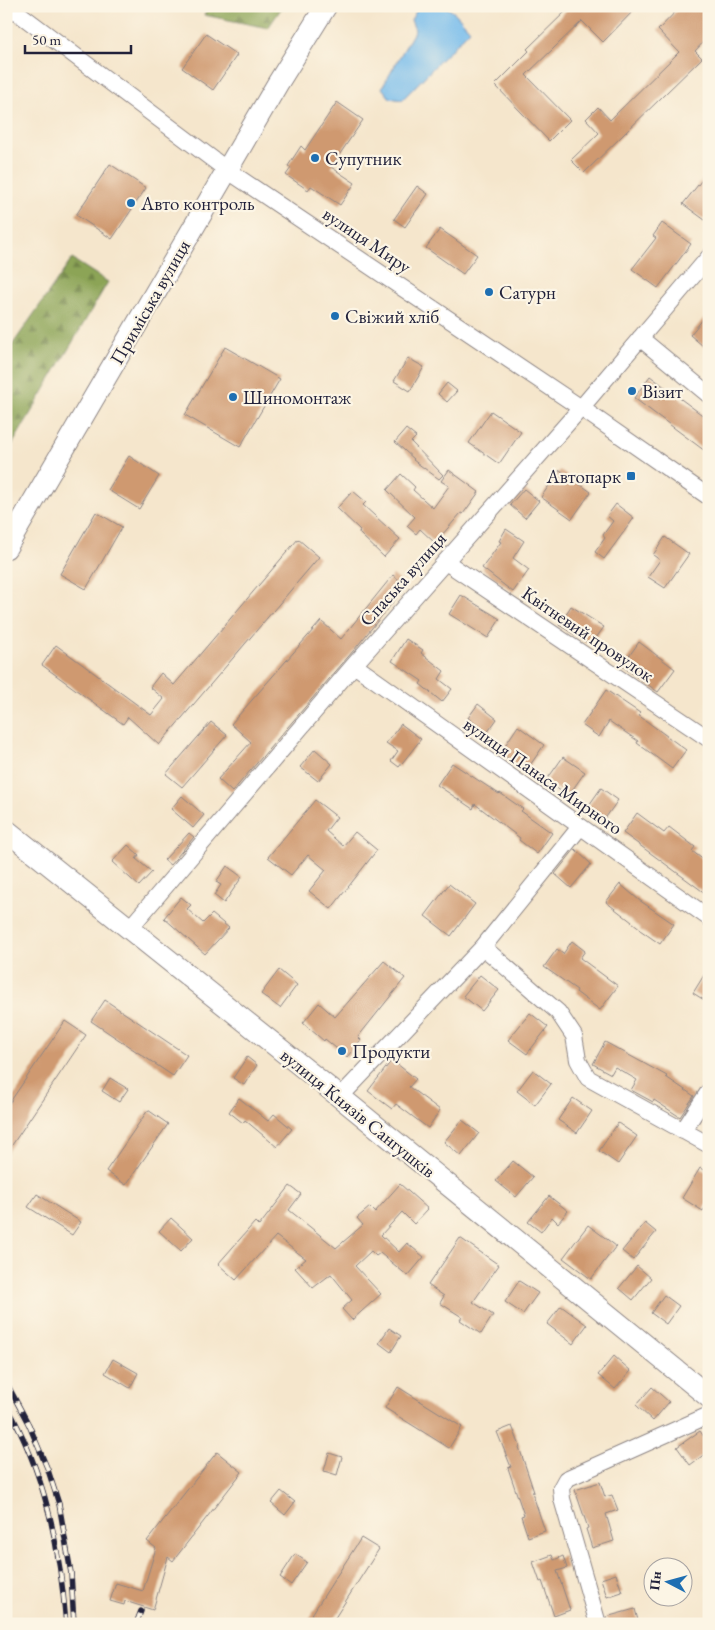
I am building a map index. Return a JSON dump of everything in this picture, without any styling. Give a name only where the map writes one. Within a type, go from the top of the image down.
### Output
[{"type":"main road","name":"Приміська вулиця","points":[[6,548],[227,170],[326,6]]},
{"type":"main road","name":"вулиця Князів Сангушків","points":[[6,830],[340,1097],[709,1397]]},
{"type":"street","name":"вулиця Миру","points":[[9,6],[227,170],[581,408],[709,497]]},
{"type":"street","name":"Спаська вулиця","points":[[129,929],[354,665],[581,408],[709,257]]},
{"type":"street","points":[[640,338],[709,395]]},
{"type":"street","name":"Квітневий провулок","points":[[446,562],[709,739]]},
{"type":"street","name":"вулиця Панаса Мирного","points":[[354,665],[709,918]]},
{"type":"street","points":[[340,1097],[483,947],[580,827]]},
{"type":"street","points":[[483,947],[558,1012],[574,1036],[578,1060],[588,1078],[709,1145]]},
{"type":"street","points":[[684,1131],[709,1091]]},
{"type":"street","points":[[598,1624],[562,1499],[561,1488],[566,1479],[709,1415]]},
{"type":"green space","points":[[210,6],[283,6],[268,28],[204,15]]},
{"type":"green space","points":[[72,259],[108,282],[6,455],[6,354]]},
{"type":"water","points":[[419,6],[445,6],[456,14],[470,30],[402,100],[390,98],[382,88],[415,30],[411,20]]},
{"type":"building","points":[[571,6],[638,6],[603,42],[582,21],[526,75],[570,120],[549,141],[495,85],[529,51],[527,49]]},
{"type":"building","points":[[681,6],[709,6],[709,36],[695,51],[702,58],[584,173],[571,160],[599,133],[586,119],[598,107],[610,120],[679,52],[658,30]]},
{"type":"building","points":[[206,34],[237,55],[213,90],[182,68]]},
{"type":"building","name":"Супутник","points":[[337,102],[363,120],[331,167],[355,183],[340,205],[311,186],[308,190],[286,175],[291,168],[288,166],[301,146],[305,150]]},
{"type":"building","points":[[110,164],[146,188],[112,239],[76,215]]},
{"type":"building","points":[[709,171],[709,223],[683,204]]},
{"type":"building","points":[[417,186],[428,194],[405,227],[394,219]]},
{"type":"building","points":[[662,223],[691,244],[658,288],[632,269],[656,238],[653,236]]},
{"type":"building","points":[[440,229],[477,255],[463,274],[426,248]]},
{"type":"building","points":[[709,312],[709,351],[690,335]]},
{"type":"building","name":"Шиномонтаж","points":[[225,347],[280,379],[240,447],[185,415]]},
{"type":"building","points":[[408,358],[424,367],[410,391],[394,381]]},
{"type":"building","points":[[650,376],[709,420],[709,454],[634,398]]},
{"type":"building","points":[[447,383],[457,391],[447,402],[438,394]]},
{"type":"building","points":[[491,411],[521,432],[499,464],[469,443]]},
{"type":"building","points":[[406,429],[416,437],[411,442],[443,475],[439,479],[413,460],[395,442]]},
{"type":"building","points":[[129,456],[159,476],[139,509],[108,490]]},
{"type":"building","points":[[449,470],[479,492],[463,514],[461,513],[435,543],[420,529],[416,534],[407,526],[415,517],[387,490],[401,474],[415,487],[413,490],[433,508],[449,486],[441,481]]},
{"type":"building","points":[[560,470],[591,492],[572,519],[541,497]]},
{"type":"building","points":[[524,489],[539,501],[525,518],[510,505]]},
{"type":"building","points":[[353,491],[366,502],[363,505],[400,539],[384,557],[337,508]]},
{"type":"building","points":[[616,504],[634,518],[604,559],[595,552],[605,538],[603,535],[613,521],[607,516]]},
{"type":"building","points":[[96,512],[122,527],[86,589],[60,574]]},
{"type":"building","points":[[506,529],[524,541],[513,558],[529,570],[513,592],[482,568],[501,542],[499,541]]},
{"type":"building","points":[[665,537],[689,554],[665,588],[648,577],[660,560],[653,555]]},
{"type":"building","points":[[298,539],[319,557],[159,745],[128,717],[123,724],[42,665],[56,645],[151,715],[164,699],[150,687],[161,673],[174,685]]},
{"type":"building","points":[[393,575],[406,586],[354,650],[232,792],[218,779],[251,742],[231,724],[321,621],[341,639]]},
{"type":"building","points":[[461,595],[500,619],[488,638],[449,614]]},
{"type":"building","points":[[571,606],[604,627],[591,645],[559,625]]},
{"type":"building","points":[[406,639],[423,650],[421,653],[444,671],[439,679],[452,689],[442,702],[420,684],[422,681],[392,661]]},
{"type":"building","points":[[639,642],[675,669],[658,692],[622,666]]},
{"type":"building","points":[[606,690],[640,713],[638,715],[686,750],[672,769],[637,743],[638,741],[609,721],[599,737],[582,725]]},
{"type":"building","points":[[478,704],[497,719],[487,733],[468,718]]},
{"type":"building","points":[[211,722],[227,735],[182,787],[166,774]]},
{"type":"building","points":[[401,724],[421,739],[399,767],[391,761],[398,751],[386,743]]},
{"type":"building","points":[[518,726],[544,745],[526,771],[500,753]]},
{"type":"building","points":[[315,749],[332,764],[318,781],[300,767]]},
{"type":"building","points":[[563,757],[585,772],[568,796],[546,781]]},
{"type":"building","points":[[452,763],[523,809],[521,811],[552,833],[537,854],[519,840],[520,838],[475,804],[473,809],[437,785]]},
{"type":"building","points":[[601,788],[618,800],[604,820],[587,808]]},
{"type":"building","points":[[182,796],[204,815],[193,828],[171,809]]},
{"type":"building","points":[[315,800],[337,817],[326,831],[343,846],[355,832],[377,850],[331,909],[309,891],[326,870],[308,855],[291,875],[268,857]]},
{"type":"building","points":[[637,813],[664,833],[669,827],[695,847],[692,851],[709,864],[709,896],[623,833]]},
{"type":"building","points":[[189,833],[194,837],[170,865],[164,860]]},
{"type":"building","points":[[128,845],[139,855],[136,859],[152,872],[139,886],[112,862]]},
{"type":"building","points":[[575,849],[591,864],[571,888],[555,874]]},
{"type":"building","points":[[227,866],[242,877],[224,903],[214,895],[221,885],[216,882]]},
{"type":"building","points":[[449,884],[475,904],[451,936],[425,916]]},
{"type":"building","points":[[620,884],[639,900],[674,924],[660,944],[606,902]]},
{"type":"building","points":[[181,897],[191,905],[187,909],[203,923],[212,914],[229,928],[205,954],[164,918]]},
{"type":"building","points":[[572,941],[585,951],[580,958],[618,986],[600,1010],[576,992],[577,990],[544,967],[557,949],[563,954]]},
{"type":"building","points":[[384,961],[405,978],[358,1037],[361,1040],[347,1057],[303,1023],[319,1003],[335,1017]]},
{"type":"building","points":[[709,967],[709,1003],[693,993]]},
{"type":"building","points":[[279,970],[297,985],[280,1008],[261,994]]},
{"type":"building","points":[[480,975],[499,990],[482,1011],[463,996]]},
{"type":"building","points":[[105,1000],[187,1055],[173,1076],[91,1021]]},
{"type":"building","points":[[530,1013],[548,1027],[527,1054],[508,1040]]},
{"type":"building","points":[[65,1021],[86,1035],[6,1154],[6,1108]]},
{"type":"building","points":[[605,1042],[667,1076],[694,1096],[680,1117],[654,1100],[653,1102],[631,1090],[637,1080],[615,1067],[611,1074],[593,1064]]},
{"type":"building","points":[[247,1057],[257,1065],[244,1085],[233,1078]]},
{"type":"building","points":[[392,1060],[416,1079],[409,1087],[440,1110],[428,1128],[396,1104],[392,1109],[368,1091]]},
{"type":"building","points":[[533,1070],[551,1084],[535,1105],[517,1091]]},
{"type":"building","points":[[110,1078],[128,1089],[119,1102],[102,1091]]},
{"type":"building","points":[[239,1098],[268,1121],[274,1114],[292,1129],[277,1147],[245,1120],[243,1123],[229,1112]]},
{"type":"building","points":[[573,1098],[592,1111],[577,1133],[558,1120]]},
{"type":"building","points":[[148,1110],[168,1124],[126,1185],[106,1171]]},
{"type":"building","points":[[462,1120],[479,1133],[461,1156],[444,1142]]},
{"type":"building","points":[[618,1123],[637,1136],[618,1164],[599,1151]]},
{"type":"building","points":[[513,1161],[533,1177],[516,1197],[496,1181]]},
{"type":"building","points":[[700,1168],[709,1173],[709,1201],[703,1211],[682,1198]]},
{"type":"building","points":[[400,1184],[428,1209],[414,1224],[402,1212],[381,1235],[399,1252],[407,1243],[424,1257],[408,1276],[380,1253],[376,1256],[371,1251],[355,1266],[381,1294],[352,1320],[342,1309],[352,1300],[331,1274],[313,1288],[295,1268],[306,1259],[276,1236],[236,1280],[218,1264],[255,1222],[259,1226],[290,1186],[301,1194],[289,1210],[336,1248],[363,1225],[357,1218],[370,1207],[375,1212]]},
{"type":"building","points":[[37,1194],[81,1222],[72,1235],[28,1207]]},
{"type":"building","points":[[549,1196],[568,1211],[558,1223],[552,1217],[541,1232],[528,1222]]},
{"type":"building","points":[[171,1218],[193,1238],[181,1251],[159,1231]]},
{"type":"building","points":[[645,1223],[656,1232],[633,1260],[622,1251]]},
{"type":"building","points":[[588,1225],[616,1246],[591,1279],[563,1258]]},
{"type":"building","points":[[460,1238],[499,1265],[473,1302],[493,1315],[481,1334],[460,1320],[462,1317],[440,1303],[444,1296],[428,1285]]},
{"type":"building","points":[[637,1266],[651,1278],[633,1300],[619,1288]]},
{"type":"building","points":[[519,1281],[538,1293],[523,1314],[505,1302]]},
{"type":"building","points":[[664,1295],[679,1306],[666,1324],[651,1313]]},
{"type":"building","points":[[561,1306],[587,1325],[573,1344],[547,1324]]},
{"type":"building","points":[[389,1328],[401,1336],[391,1352],[379,1343]]},
{"type":"building","points":[[614,1356],[631,1371],[615,1389],[598,1375]]},
{"type":"building","points":[[113,1359],[138,1373],[130,1388],[105,1373]]},
{"type":"building","points":[[398,1387],[462,1427],[449,1448],[385,1408]]},
{"type":"building","points":[[652,1387],[669,1402],[653,1421],[636,1405]]},
{"type":"building","points":[[512,1426],[520,1446],[545,1531],[528,1537],[521,1516],[524,1515],[508,1468],[511,1467],[497,1432]]},
{"type":"building","points":[[700,1431],[709,1444],[709,1451],[690,1465],[677,1447]]},
{"type":"building","points":[[217,1452],[242,1472],[173,1561],[168,1557],[153,1610],[125,1601],[124,1605],[110,1601],[116,1583],[143,1591],[156,1548],[147,1541]]},
{"type":"building","points":[[329,1453],[342,1457],[337,1475],[324,1471]]},
{"type":"building","points":[[600,1482],[605,1497],[612,1495],[618,1510],[606,1514],[614,1541],[592,1548],[586,1529],[588,1528],[575,1490]]},
{"type":"building","points":[[281,1491],[295,1502],[285,1515],[271,1503]]},
{"type":"building","points":[[361,1538],[379,1549],[331,1624],[316,1624],[309,1619]]},
{"type":"building","points":[[295,1554],[307,1562],[291,1585],[280,1577]]},
{"type":"building","points":[[552,1555],[554,1560],[563,1556],[567,1568],[557,1571],[570,1610],[554,1616],[542,1581],[540,1582],[533,1562]]},
{"type":"building","points":[[616,1574],[622,1592],[607,1597],[601,1579]]},
{"type":"building","points":[[635,1609],[639,1624],[608,1624],[606,1617]]},
{"type":"railway","points":[[6,1382],[29,1425],[48,1470],[59,1504],[71,1573],[74,1624]]},
{"type":"railway","points":[[6,1405],[20,1430],[41,1483],[60,1567],[66,1624]]},
{"type":"railway","points":[[136,1624],[141,1611]]},
{"type":"place","name":"Супутник","points":[[315,158]]},
{"type":"place","name":"Авто контроль","points":[[131,203]]},
{"type":"place","name":"Сатурн","points":[[489,292]]},
{"type":"place","name":"Свіжий хліб","points":[[335,316]]},
{"type":"place","name":"Візит","points":[[632,391]]},
{"type":"place","name":"Шиномонтаж","points":[[233,397]]},
{"type":"place","name":"Автопарк","points":[[631,476]]},
{"type":"place","name":"Продукти","points":[[342,1051]]}]
